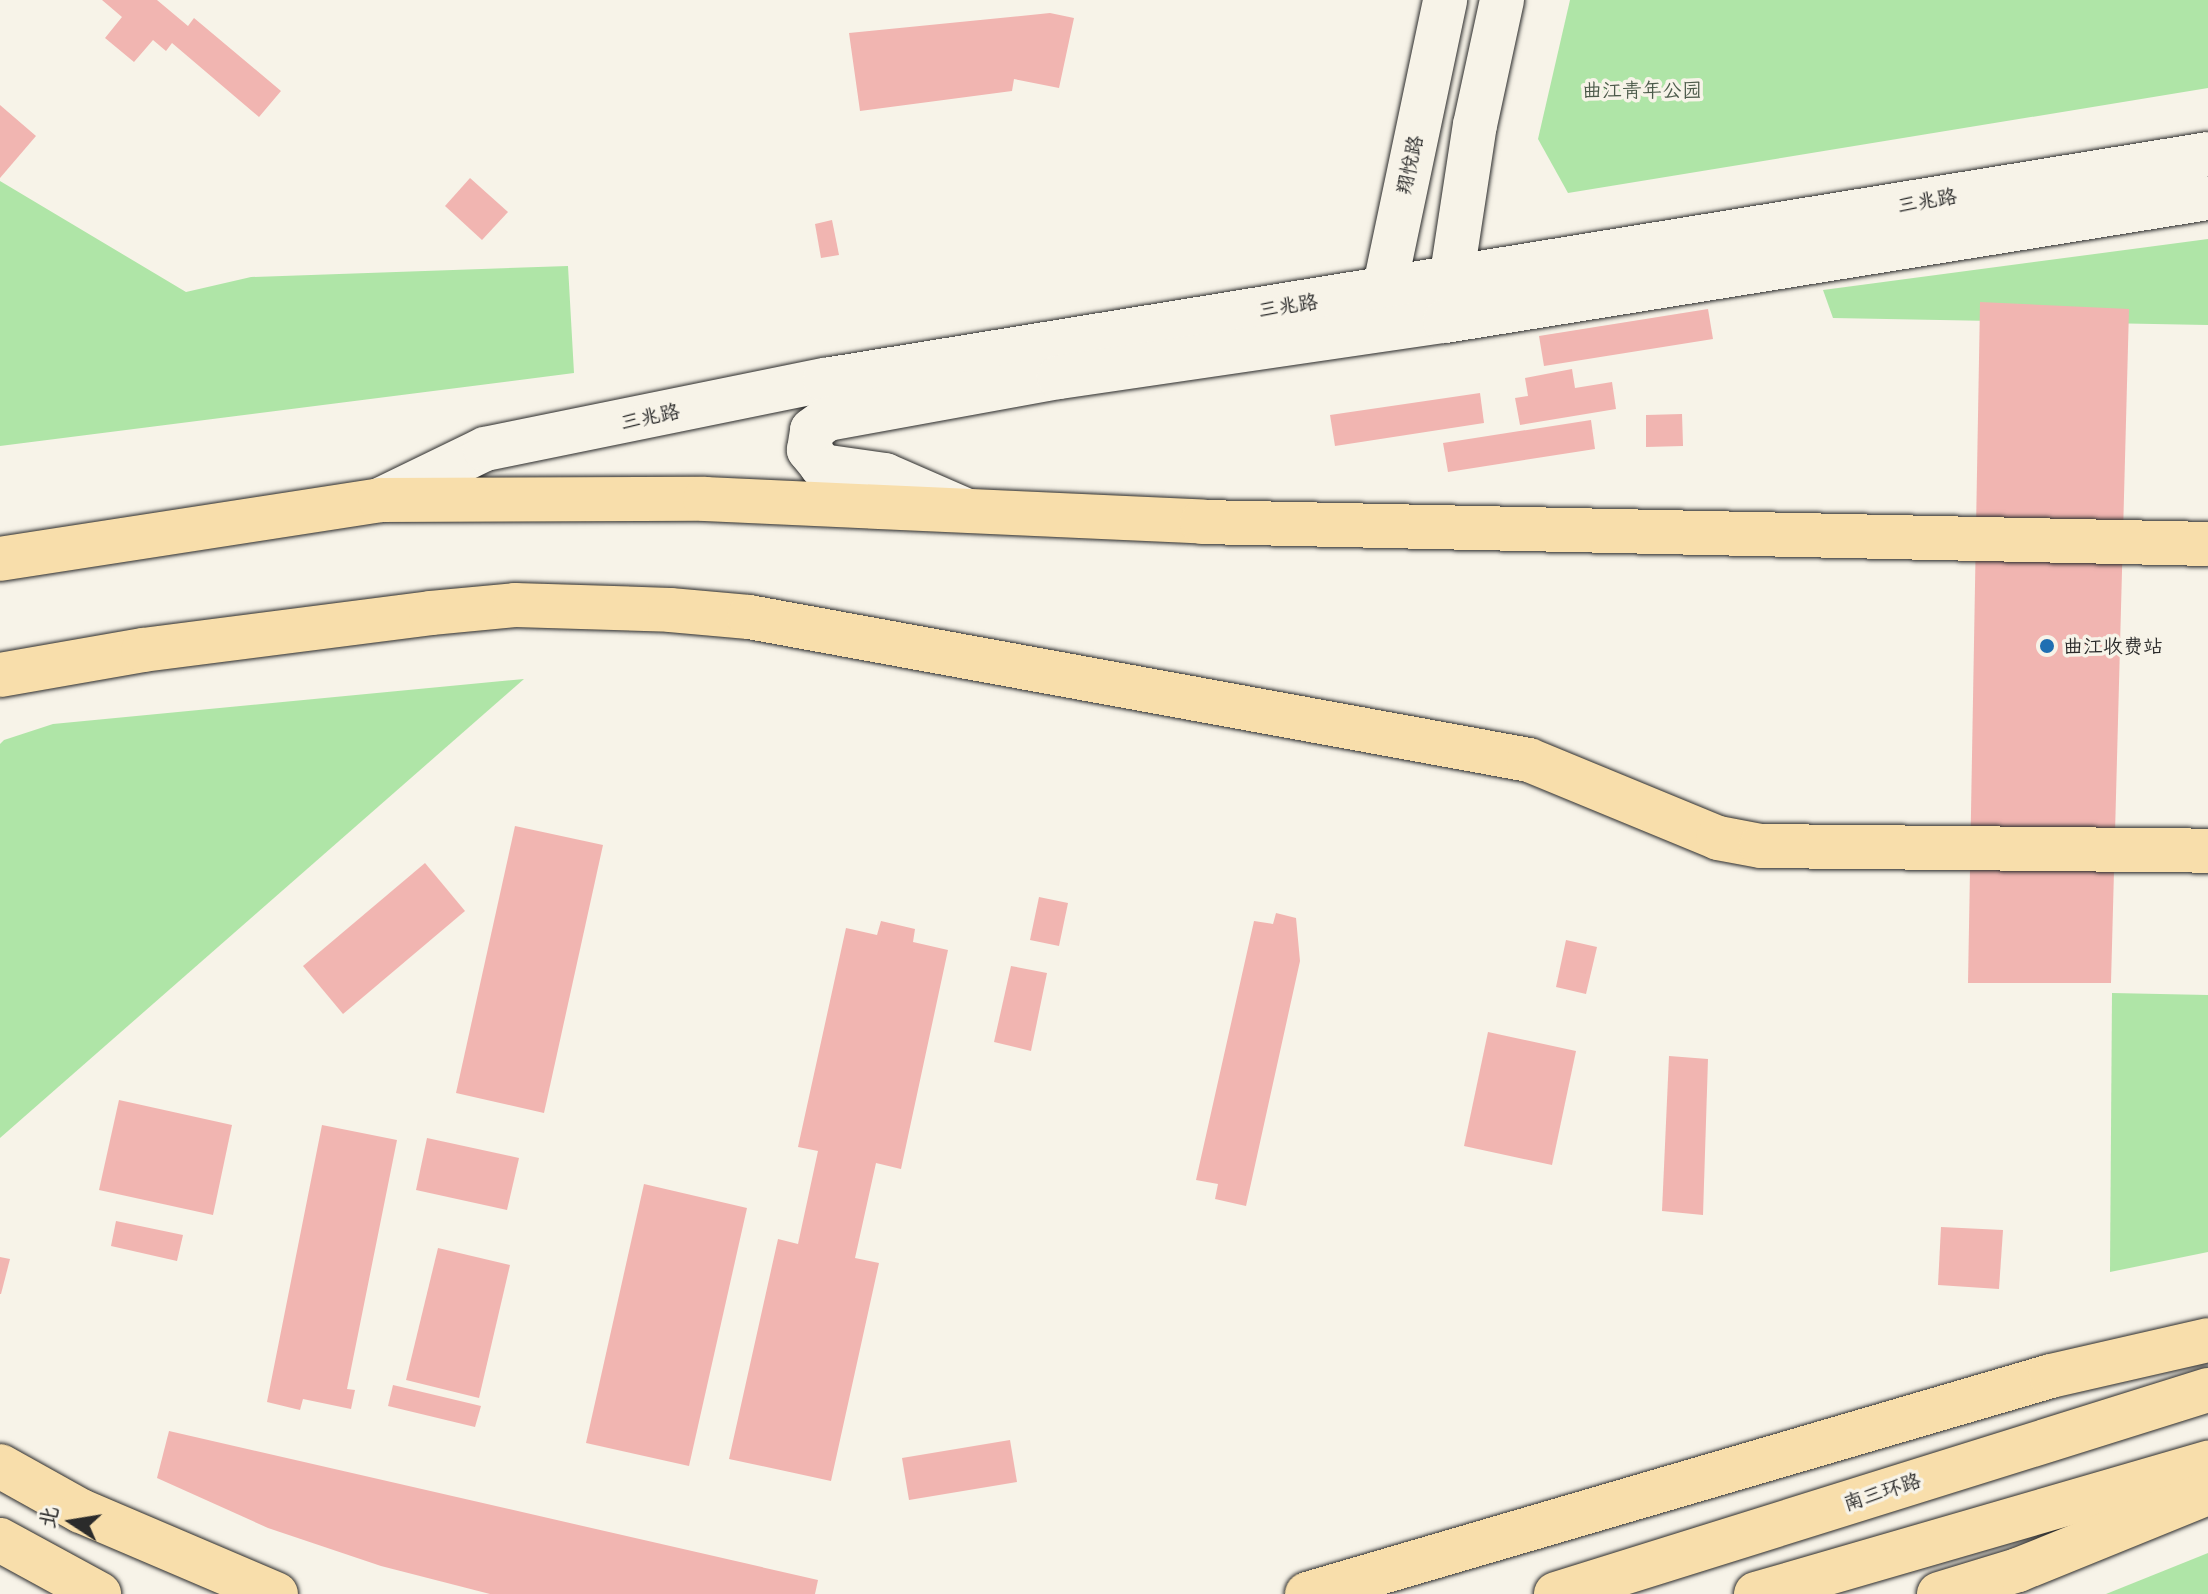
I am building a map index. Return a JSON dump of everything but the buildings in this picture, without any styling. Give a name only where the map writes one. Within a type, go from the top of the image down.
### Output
[{"type":"highway","points":[[2,558],[380,500],[705,499],[967,511],[2031,543],[2208,544]]},
{"type":"highway","points":[[0,675],[143,650],[459,610],[575,604],[670,610],[749,617],[1529,760],[1718,838],[1761,846],[2208,851]]},
{"type":"highway","points":[[1307,1594],[2051,1376],[2208,1340]]},
{"type":"highway","name":"南三环路","points":[[1556,1594],[2208,1390]]},
{"type":"highway","points":[[1756,1594],[1978,1527],[2208,1463]]},
{"type":"highway","points":[[0,1466],[95,1517],[276,1594]]},
{"type":"highway","points":[[1939,1594],[2018,1570],[2208,1493]]},
{"type":"highway","points":[[0,1540],[99,1594]]},
{"type":"street","name":"翔悦路","points":[[1380,311],[1445,0]]},
{"type":"street","points":[[1448,300],[1475,125],[1502,0]]},
{"type":"street","name":"三兆路","points":[[1448,300],[2208,154]]},
{"type":"street","name":"三兆路","points":[[380,500],[485,449],[825,380],[1380,311],[2208,198]]},
{"type":"street","name":"三兆路","points":[[967,511],[885,475],[822,466],[809,450],[812,430],[827,419],[1059,377],[1380,311]]},
{"type":"green space","name":"曲江青年公园","points":[[1570,0],[2208,0],[2208,88],[1568,193],[1538,139]]},
{"type":"green space","points":[[0,181],[186,292],[251,277],[568,266],[574,373],[0,446]]},
{"type":"green space","points":[[2208,239],[2208,325],[1833,318],[1823,290]]},
{"type":"green space","points":[[524,679],[0,1138],[0,744],[4,740],[53,724]]},
{"type":"green space","points":[[2112,993],[2208,995],[2208,1252],[2110,1272]]},
{"type":"green space","points":[[2208,1553],[2208,1594],[2106,1594]]},
{"type":"place","name":"曲江收费站","points":[[2047,646]]}]
